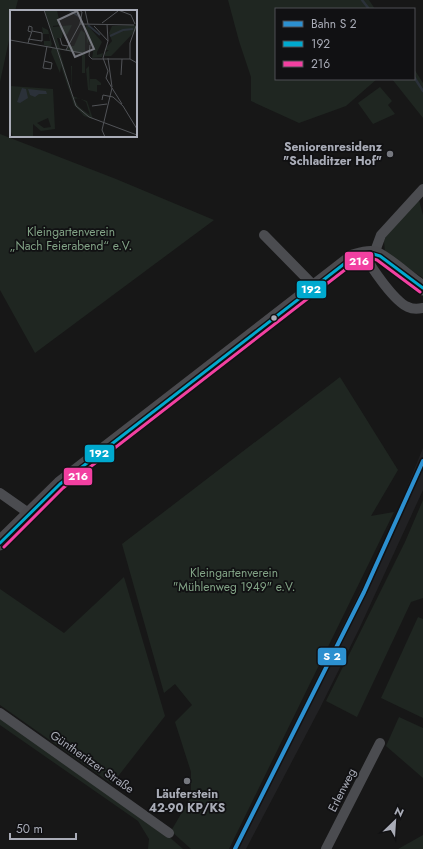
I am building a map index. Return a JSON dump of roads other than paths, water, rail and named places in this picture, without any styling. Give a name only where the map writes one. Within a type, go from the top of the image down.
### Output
[{"type":"street","points":[[423,189],[381,235],[370,254],[369,264],[403,304],[412,308],[423,308]]},
{"type":"street","points":[[264,235],[315,287]]},
{"type":"street","points":[[0,543],[68,477],[348,260],[354,257],[370,254],[382,258],[423,288]]},
{"type":"street","points":[[0,493],[30,514]]},
{"type":"street","name":"Güntheritzer Straße","points":[[0,713],[169,833]]},
{"type":"street","name":"Erlenweg","points":[[326,849],[380,743]]},
{"type":"waterway","points":[[362,0],[368,8]]},
{"type":"waterway","points":[[415,79],[423,91]]},
{"type":"place","name":"Seniorenresidenz \"Schladitzer Hof\"","points":[[390,154]]},
{"type":"place","name":"Läuferstein 42-90 KP/KS","points":[[187,781]]},
{"type":"park label","name":"Kleingartenverein „Nach Feierabend“ e.V.","points":[[71,239]]},
{"type":"park label","name":"Kleingartenverein \"Mühlenweg 1949\" e.V.","points":[[234,580]]}]
